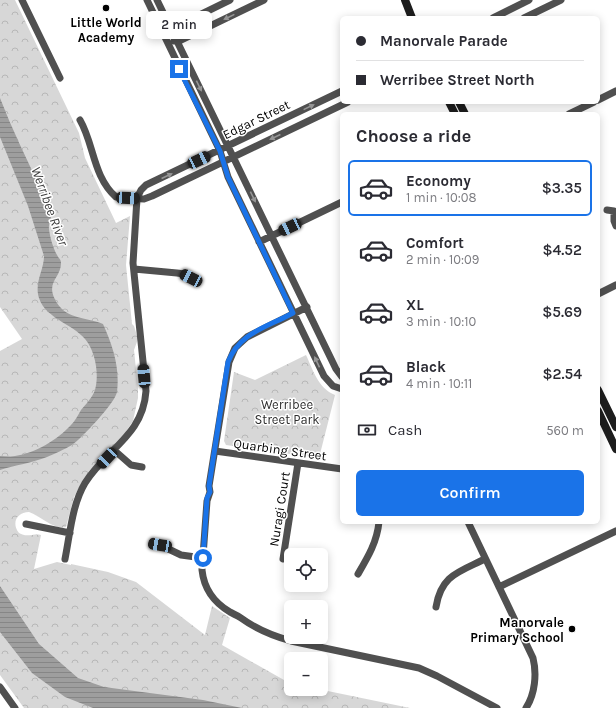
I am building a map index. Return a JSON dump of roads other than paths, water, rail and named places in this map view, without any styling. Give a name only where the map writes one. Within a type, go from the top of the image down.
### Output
[{"type":"street","points":[[22,0],[60,78]]},
{"type":"street","points":[[147,0],[220,151],[228,177],[324,376],[333,386],[340,388]]},
{"type":"street","points":[[157,0],[336,369],[340,374]]},
{"type":"street","points":[[166,40],[171,29],[230,0]]},
{"type":"street","points":[[166,40],[177,41],[264,0]]},
{"type":"street","points":[[503,16],[529,0]]},
{"type":"street","points":[[528,16],[561,0]]},
{"type":"street","points":[[406,2],[412,16]]},
{"type":"street","points":[[600,99],[616,91]]},
{"type":"street","name":"Edgar Street","points":[[340,92],[220,151],[146,185],[141,190],[137,198],[144,199],[152,196],[344,104]]},
{"type":"street","points":[[573,112],[590,104]]},
{"type":"street","points":[[65,559],[76,502],[81,490],[91,474],[135,427],[142,414],[146,391],[133,263],[137,198],[116,197],[107,188],[94,161],[86,130],[80,120]]},
{"type":"street","points":[[259,242],[340,203]]},
{"type":"street","points":[[612,210],[616,226]]},
{"type":"street","points":[[134,269],[178,273],[191,278]]},
{"type":"street","points":[[600,293],[616,285]]},
{"type":"street","points":[[307,307],[246,336],[235,348],[232,354],[227,370],[209,486],[210,492],[207,501],[203,576],[208,592],[218,604],[242,618],[249,624],[281,639],[419,668],[497,708]]},
{"type":"street","points":[[600,394],[616,428]]},
{"type":"street","points":[[600,415],[616,449]]},
{"type":"street","points":[[114,450],[131,465],[142,467]]},
{"type":"street","name":"Quarbing Street","points":[[215,451],[340,469]]},
{"type":"street","name":"Nuragi Court","points":[[283,559],[298,463]]},
{"type":"street","points":[[26,524],[70,533]]},
{"type":"street","points":[[358,574],[377,538],[379,524]]},
{"type":"street","points":[[469,524],[533,658],[536,675],[530,702],[526,708]]},
{"type":"street","points":[[499,587],[616,530]]},
{"type":"street","points":[[152,544],[160,545],[180,555],[203,558]]},
{"type":"street","points":[[436,607],[442,587],[448,579],[485,559]]},
{"type":"street","points":[[0,687],[15,708]]},
{"type":"water","name":"Werribee River","points":[[0,98],[41,190],[52,205],[49,232],[54,249],[61,263],[59,273],[53,285],[53,296],[61,308],[72,315],[103,324],[115,357],[118,383],[117,392],[111,404],[90,428],[72,445],[41,459],[0,470],[0,456],[13,456],[38,449],[53,441],[74,422],[95,390],[97,372],[95,360],[88,343],[76,331],[48,312],[39,298],[38,282],[44,256],[28,206],[0,137]]},
{"type":"water","points":[[0,586],[39,644],[78,678],[104,687],[203,700],[242,708],[93,708],[65,697],[32,673],[0,632]]},
{"type":"place","name":"Little World Academy","points":[[106,8]]},
{"type":"place","name":"Manorvale Primary School","points":[[572,629]]},
{"type":"park label","name":"Werribee Street Park","points":[[287,412]]}]
